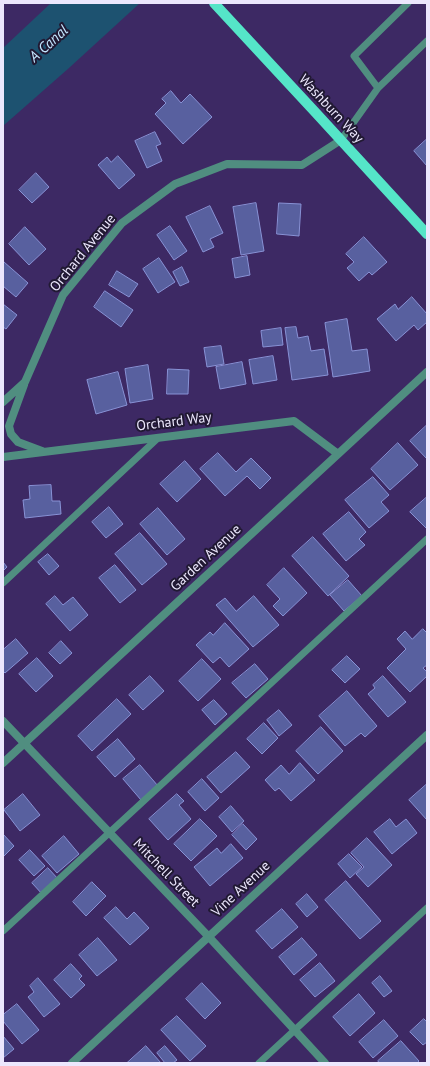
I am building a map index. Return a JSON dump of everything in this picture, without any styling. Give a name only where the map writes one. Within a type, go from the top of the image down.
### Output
[{"type":"main road","name":"Washburn Way","points":[[214,3],[427,234]]},
{"type":"street","name":"Orchard Avenue","points":[[3,402],[25,382],[63,295],[122,223],[175,184],[227,164],[302,165],[341,140]]},
{"type":"street","name":"Garden Avenue","points":[[3,763],[427,372]]},
{"type":"street","points":[[25,382],[9,426],[11,434],[18,442],[44,452]]},
{"type":"street","name":"Orchard Way","points":[[3,457],[294,421],[338,454]]},
{"type":"street","name":"Mitchell Street","points":[[3,720],[209,937],[325,1063]]},
{"type":"street","name":"Vine Avenue","points":[[72,1063],[427,735]]},
{"type":"lane","points":[[378,88],[354,56],[408,3]]},
{"type":"lane","points":[[341,140],[378,88],[427,41]]},
{"type":"lane","points":[[3,583],[158,438]]},
{"type":"lane","points":[[3,931],[427,539]]},
{"type":"lane","points":[[259,1063],[427,908]]},
{"type":"water","name":"A Canal","points":[[51,3],[140,3],[3,126],[3,48]]},
{"type":"building","points":[[171,91],[181,103],[190,94],[212,117],[183,144],[155,114],[166,103],[162,99]]},
{"type":"building","points":[[155,132],[161,144],[156,146],[162,161],[147,168],[135,141]]},
{"type":"building","points":[[427,139],[427,166],[414,151]]},
{"type":"building","points":[[118,156],[135,175],[119,189],[98,165],[107,157],[111,162]]},
{"type":"building","points":[[36,173],[49,187],[32,203],[19,190]]},
{"type":"building","points":[[256,203],[264,251],[241,255],[233,207]]},
{"type":"building","points":[[279,203],[301,204],[299,236],[277,234]]},
{"type":"building","points":[[210,206],[223,233],[210,239],[214,247],[203,252],[186,217]]},
{"type":"building","points":[[170,226],[187,251],[174,260],[157,235]]},
{"type":"building","points":[[25,227],[46,249],[29,265],[9,244]]},
{"type":"building","points":[[364,237],[387,262],[372,275],[369,272],[359,281],[347,268],[354,262],[346,254]]},
{"type":"building","points":[[247,256],[250,275],[235,278],[232,259]]},
{"type":"building","points":[[159,258],[175,282],[158,293],[143,269]]},
{"type":"building","points":[[4,262],[28,283],[16,297],[3,286]]},
{"type":"building","points":[[182,267],[189,282],[180,286],[173,272]]},
{"type":"building","points":[[117,271],[138,284],[129,297],[109,285]]},
{"type":"building","points":[[105,291],[133,310],[121,327],[94,307]]},
{"type":"building","points":[[412,297],[427,314],[427,322],[418,330],[414,325],[396,341],[377,319],[395,304],[398,309]]},
{"type":"building","points":[[3,304],[17,315],[6,329],[3,327]]},
{"type":"building","points":[[347,319],[352,351],[367,349],[370,371],[333,377],[325,323]]},
{"type":"building","points":[[296,327],[298,338],[308,336],[311,351],[324,349],[328,375],[292,380],[285,328]]},
{"type":"building","points":[[281,328],[283,345],[263,347],[261,331]]},
{"type":"building","points":[[221,346],[224,364],[207,367],[204,348]]},
{"type":"building","points":[[273,356],[277,380],[253,384],[249,360]]},
{"type":"building","points":[[242,362],[246,384],[220,389],[216,367]]},
{"type":"building","points":[[148,365],[153,399],[130,403],[125,369]]},
{"type":"building","points":[[168,369],[189,370],[188,394],[167,394]]},
{"type":"building","points":[[118,372],[127,405],[96,414],[87,380]]},
{"type":"building","points":[[427,425],[427,459],[410,441]]},
{"type":"building","points":[[398,443],[418,465],[390,490],[371,469]]},
{"type":"building","points":[[218,453],[236,472],[251,458],[271,478],[260,489],[247,476],[225,496],[200,469]]},
{"type":"building","points":[[185,461],[201,479],[177,502],[160,484]]},
{"type":"building","points":[[373,477],[389,495],[381,502],[389,511],[369,528],[345,500]]},
{"type":"building","points":[[51,485],[52,501],[60,501],[61,514],[25,518],[23,500],[30,499],[29,486]]},
{"type":"building","points":[[427,497],[427,529],[410,512]]},
{"type":"building","points":[[109,507],[123,524],[106,538],[92,522]]},
{"type":"building","points":[[158,508],[185,539],[167,555],[140,524]]},
{"type":"building","points":[[349,512],[366,532],[359,539],[365,545],[346,561],[323,534]]},
{"type":"building","points":[[140,533],[167,564],[142,585],[115,554]]},
{"type":"building","points":[[313,537],[349,576],[328,596],[292,556]]},
{"type":"building","points":[[48,554],[59,566],[49,575],[38,562]]},
{"type":"building","points":[[3,562],[7,567],[3,571]]},
{"type":"building","points":[[115,565],[136,590],[120,603],[99,578]]},
{"type":"building","points":[[284,568],[307,593],[283,616],[273,606],[280,599],[267,585]]},
{"type":"building","points":[[348,580],[362,596],[344,611],[330,595]]},
{"type":"building","points":[[55,596],[63,605],[73,597],[88,615],[70,631],[46,604]]},
{"type":"building","points":[[254,596],[279,625],[253,647],[216,605],[225,598],[236,611]]},
{"type":"building","points":[[225,623],[249,649],[229,667],[220,657],[213,663],[196,645],[210,632],[213,635]]},
{"type":"building","points":[[423,629],[427,633],[427,665],[423,668],[427,672],[427,676],[410,692],[387,668],[406,649],[397,639],[405,631],[412,639]]},
{"type":"building","points":[[16,639],[28,653],[5,673],[3,671],[3,650]]},
{"type":"building","points":[[61,641],[72,653],[60,664],[49,653]]},
{"type":"building","points":[[347,656],[360,669],[345,683],[332,670]]},
{"type":"building","points":[[37,658],[53,676],[36,692],[19,674]]},
{"type":"building","points":[[202,659],[221,679],[198,701],[179,681]]},
{"type":"building","points":[[255,664],[268,679],[246,698],[232,683]]},
{"type":"building","points":[[150,676],[164,691],[143,710],[129,695]]},
{"type":"building","points":[[383,676],[406,702],[388,717],[368,694],[375,688],[373,685]]},
{"type":"building","points":[[347,691],[377,726],[365,737],[361,733],[345,746],[319,716]]},
{"type":"building","points":[[117,699],[131,714],[92,751],[78,736]]},
{"type":"building","points":[[214,700],[227,714],[215,725],[202,710]]},
{"type":"building","points":[[279,710],[292,725],[279,736],[267,720]]},
{"type":"building","points":[[264,723],[278,738],[262,754],[247,739]]},
{"type":"building","points":[[321,727],[343,751],[318,774],[296,751]]},
{"type":"building","points":[[118,739],[135,759],[115,777],[97,757]]},
{"type":"building","points":[[236,752],[250,767],[221,793],[207,777]]},
{"type":"building","points":[[300,763],[315,780],[291,801],[279,788],[275,791],[265,780],[281,765],[289,774]]},
{"type":"building","points":[[140,765],[158,786],[141,800],[123,779]]},
{"type":"building","points":[[202,779],[219,798],[205,811],[188,792]]},
{"type":"building","points":[[427,784],[427,820],[409,800]]},
{"type":"building","points":[[23,794],[40,815],[20,831],[4,810]]},
{"type":"building","points":[[177,794],[184,801],[179,805],[191,819],[168,840],[149,819]]},
{"type":"building","points":[[231,806],[244,821],[232,832],[219,817]]},
{"type":"building","points":[[200,819],[217,836],[191,861],[174,844]]},
{"type":"building","points":[[390,819],[396,827],[406,819],[417,833],[392,854],[374,832]]},
{"type":"building","points":[[243,824],[257,839],[246,850],[232,835]]},
{"type":"building","points":[[3,834],[14,846],[3,857]]},
{"type":"building","points":[[64,836],[79,854],[57,873],[42,856]]},
{"type":"building","points":[[367,838],[392,865],[368,887],[356,874],[364,867],[351,853]]},
{"type":"building","points":[[231,844],[243,858],[210,886],[194,867],[217,848],[221,853]]},
{"type":"building","points":[[30,850],[45,866],[34,876],[19,860]]},
{"type":"building","points":[[349,854],[362,867],[350,878],[338,864]]},
{"type":"building","points":[[48,868],[59,880],[43,895],[32,883]]},
{"type":"building","points":[[346,881],[381,921],[360,939],[325,900]]},
{"type":"building","points":[[92,882],[106,896],[86,916],[73,902]]},
{"type":"building","points":[[307,894],[318,907],[307,917],[296,904]]},
{"type":"building","points":[[116,907],[127,919],[134,912],[149,928],[130,945],[104,918]]},
{"type":"building","points":[[282,909],[298,927],[272,949],[256,931]]},
{"type":"building","points":[[98,938],[117,960],[97,976],[79,955]]},
{"type":"building","points":[[302,938],[317,955],[294,975],[279,957]]},
{"type":"building","points":[[320,963],[335,981],[315,997],[300,980]]},
{"type":"building","points":[[71,964],[82,976],[79,979],[85,985],[71,998],[54,980]]},
{"type":"building","points":[[380,976],[392,991],[384,997],[372,983]]},
{"type":"building","points":[[38,978],[60,1004],[44,1017],[28,997],[34,992],[30,986]]},
{"type":"building","points":[[202,983],[221,1003],[205,1019],[186,999]]},
{"type":"building","points":[[359,994],[375,1013],[350,1036],[333,1017]]},
{"type":"building","points":[[17,1004],[39,1030],[22,1044],[3,1021],[3,1015]]},
{"type":"building","points":[[177,1016],[206,1046],[190,1061],[161,1030]]},
{"type":"building","points":[[424,1019],[427,1022],[427,1042],[423,1045],[410,1032]]},
{"type":"building","points":[[384,1020],[398,1036],[373,1058],[359,1042]]},
{"type":"building","points":[[3,1036],[14,1049],[3,1058]]},
{"type":"building","points":[[401,1041],[419,1061],[417,1063],[379,1063],[378,1061]]},
{"type":"building","points":[[146,1046],[161,1063],[127,1063]]},
{"type":"building","points":[[165,1046],[177,1060],[173,1063],[165,1063],[157,1053]]}]
